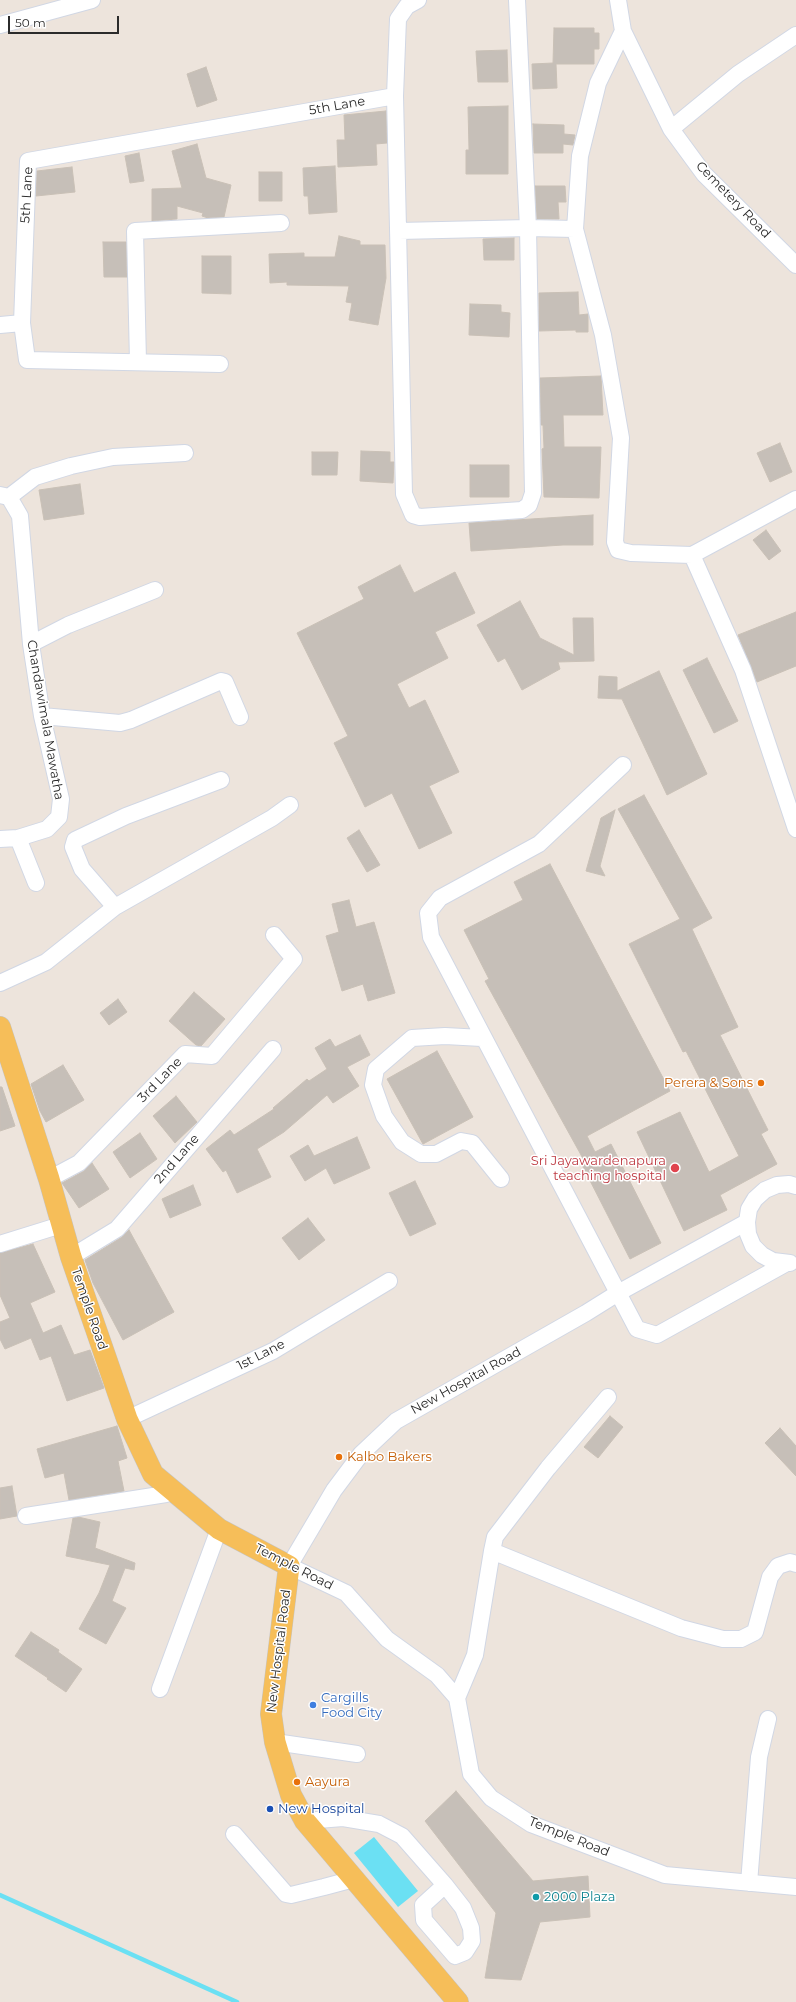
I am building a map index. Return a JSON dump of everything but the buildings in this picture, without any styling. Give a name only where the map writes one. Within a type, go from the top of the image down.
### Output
[{"type":"main road","name":"Temple Road","points":[[0,1027],[49,1179],[71,1257],[127,1420],[153,1474],[170,1490],[219,1529],[289,1566]]},
{"type":"main road","name":"New Hospital Road","points":[[289,1566],[271,1714],[275,1742],[290,1795],[306,1821],[458,2002]]},
{"type":"street","points":[[0,25],[92,0]]},
{"type":"street","points":[[418,0],[407,6],[398,19],[395,96],[400,231],[404,494],[413,515],[420,517],[522,510],[529,505],[533,492],[528,228],[517,0]]},
{"type":"street","name":"Cemetery Road","points":[[618,0],[623,31],[671,129],[704,174],[796,266]]},
{"type":"street","points":[[623,31],[598,83],[580,156],[575,229],[603,335],[621,438],[615,542],[618,550],[631,553],[692,555],[796,499]]},
{"type":"street","points":[[671,129],[738,74],[796,35]]},
{"type":"street","name":"5th Lane","points":[[220,364],[27,360],[22,322],[28,161],[395,96]]},
{"type":"street","points":[[138,362],[135,230],[281,223]]},
{"type":"street","points":[[400,231],[528,228],[575,229]]},
{"type":"street","points":[[0,325],[22,322]]},
{"type":"street","points":[[4,496],[35,477],[71,466],[113,457],[185,453]]},
{"type":"street","name":"Chandawimala Mawatha","points":[[0,839],[18,838],[47,829],[59,817],[61,799],[42,716],[31,644],[20,516],[4,496]]},
{"type":"street","points":[[692,555],[742,670],[796,829]]},
{"type":"street","points":[[31,644],[68,625],[155,590]]},
{"type":"street","points":[[42,716],[120,723],[131,720],[221,681],[225,682],[240,717]]},
{"type":"street","points":[[623,765],[539,844],[440,898],[428,913],[431,937],[482,1038],[637,1329],[656,1335],[791,1263]]},
{"type":"street","points":[[115,907],[82,869],[73,847],[75,840],[126,816],[222,780]]},
{"type":"street","points":[[0,983],[46,962],[115,907],[272,818],[290,805]]},
{"type":"street","points":[[18,838],[36,883]]},
{"type":"street","name":"3rd Lane","points":[[49,1179],[79,1163],[185,1054],[212,1056],[294,959],[274,935]]},
{"type":"street","points":[[482,1038],[445,1036],[412,1038],[376,1069],[373,1085],[384,1116],[402,1142],[421,1154],[436,1154],[461,1141],[472,1143],[501,1179]]},
{"type":"street","name":"2nd Lane","points":[[71,1257],[117,1229],[273,1049]]},
{"type":"street","points":[[791,1263],[773,1261],[762,1255],[753,1246],[748,1234],[746,1222],[749,1209],[765,1190],[777,1185],[789,1184],[796,1186]]},
{"type":"street","name":"New Hospital Road","points":[[289,1566],[334,1490],[361,1454],[396,1421],[586,1313],[618,1293],[746,1222]]},
{"type":"street","points":[[0,1244],[61,1225]]},
{"type":"street","name":"1st Lane","points":[[127,1420],[273,1351],[389,1281]]},
{"type":"street","points":[[458,1698],[475,1655],[495,1537],[548,1468],[608,1397]]},
{"type":"street","points":[[26,1516],[166,1494],[170,1490]]},
{"type":"street","points":[[160,1689],[219,1529]]},
{"type":"street","points":[[492,1551],[681,1628],[723,1639],[741,1639],[755,1632],[770,1576],[778,1566],[790,1562],[796,1564]]},
{"type":"street","name":"Temple Road","points":[[289,1566],[346,1593],[388,1639],[437,1675],[458,1698],[471,1774],[491,1798],[531,1824],[665,1876],[796,1887]]},
{"type":"street","points":[[749,1883],[759,1757],[768,1719]]},
{"type":"street","points":[[275,1742],[357,1754]]},
{"type":"street","points":[[306,1821],[343,1818],[379,1824],[402,1836],[445,1885]]},
{"type":"street","points":[[234,1834],[286,1894],[291,1895],[324,1888],[354,1879]]},
{"type":"water","points":[[374,1837],[418,1891],[398,1907],[354,1853]]},
{"type":"waterway","points":[[0,1895],[237,2002]]},
{"type":"place","name":"Perera & Sons","points":[[761,1083]]},
{"type":"place","name":"Sri Jayawardenapura teaching hospital","points":[[675,1168]]},
{"type":"place","name":"Kalbo Bakers","points":[[339,1457]]},
{"type":"place","name":"Cargills Food City","points":[[313,1705]]},
{"type":"place","name":"Aayura","points":[[297,1782]]},
{"type":"place","name":"New Hospital","points":[[270,1809]]},
{"type":"place","name":"2000 Plaza","points":[[536,1897]]}]
